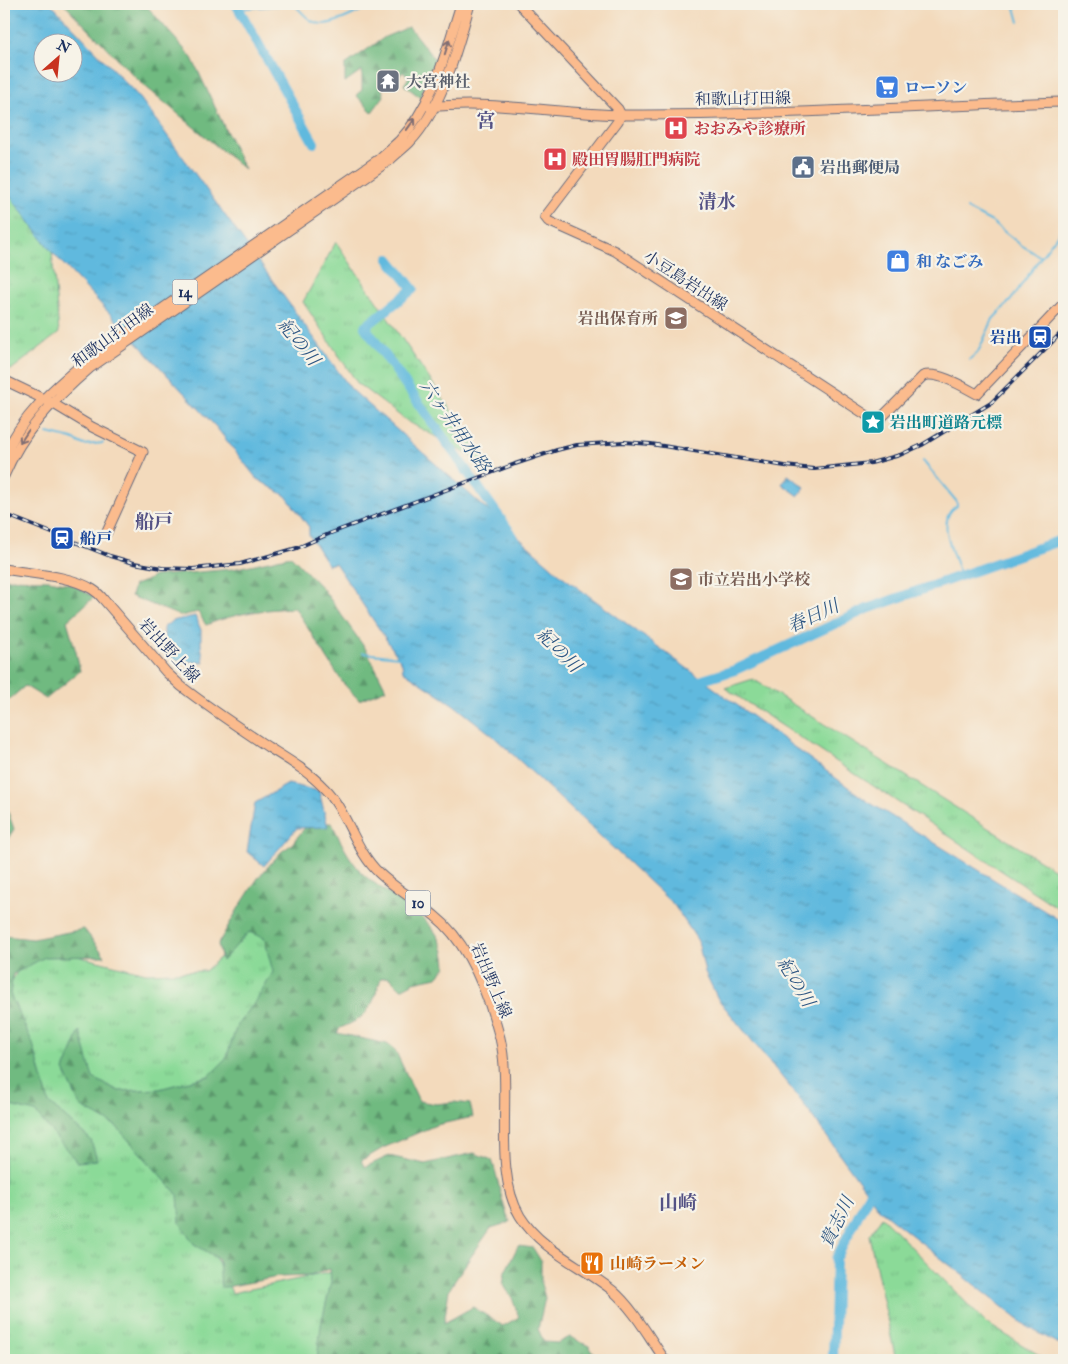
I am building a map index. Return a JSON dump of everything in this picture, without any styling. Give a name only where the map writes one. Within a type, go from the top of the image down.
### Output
[{"type":"main road","points":[[422,108],[444,58],[461,4]]},
{"type":"main road","points":[[434,107],[443,87],[470,4]]},
{"type":"main road","points":[[519,4],[621,114]]},
{"type":"main road","name":"和歌山打田線","points":[[422,108],[462,105],[621,114],[832,111],[1064,102]]},
{"type":"main road","name":"14","points":[[322,202],[390,160],[410,141],[434,107]]},
{"type":"main road","name":"14","points":[[322,202],[386,153],[399,140],[422,108]]},
{"type":"main road","name":"小豆島岩出線","points":[[621,114],[618,122],[545,217],[548,221],[615,252],[877,422],[923,376],[929,374],[952,381],[977,394],[1064,303]]},
{"type":"main road","name":"和歌山打田線","points":[[43,398],[84,362],[322,202]]},
{"type":"main road","name":"和歌山打田線","points":[[52,403],[90,368],[322,202]]},
{"type":"main road","points":[[4,380],[43,398],[92,428],[143,452],[106,534]]},
{"type":"main road","points":[[4,456],[22,425],[43,398]]},
{"type":"main road","points":[[4,476],[18,447],[52,403]]},
{"type":"main road","name":"岩出野上線","points":[[4,569],[62,578],[93,589],[166,672],[181,686],[298,767],[326,790],[337,805],[368,861],[379,873],[436,916],[451,932],[462,946],[474,968],[491,1010],[500,1040],[503,1061],[506,1162],[512,1200],[532,1232],[551,1248],[613,1291],[628,1308],[665,1360]]},
{"type":"green space","points":[[64,4],[145,4],[192,58],[244,169],[140,82]]},
{"type":"green space","points":[[409,27],[435,60],[420,97],[404,85],[409,77],[403,72],[390,86],[384,81],[381,86],[384,96],[372,112],[356,95],[362,90],[362,70],[345,82],[345,65],[385,37]]},
{"type":"green space","points":[[4,188],[52,252],[59,333],[11,370],[4,365]]},
{"type":"green space","points":[[336,242],[489,466],[407,421],[358,384],[303,302]]},
{"type":"green space","points":[[291,556],[323,589],[367,651],[386,689],[359,700],[343,683],[295,608],[250,612],[206,625],[198,612],[180,616],[131,596],[134,585],[154,576],[233,569]]},
{"type":"green space","points":[[4,579],[49,580],[71,584],[94,597],[67,621],[80,671],[46,699],[25,686],[4,704]]},
{"type":"green space","points":[[753,679],[1064,876],[1064,912],[725,688]]},
{"type":"green space","points":[[4,801],[14,829],[4,845]]},
{"type":"green space","points":[[332,823],[357,868],[377,885],[412,909],[432,928],[444,952],[446,967],[437,977],[414,982],[401,989],[389,977],[381,978],[368,1010],[357,1020],[340,1028],[337,1033],[387,1044],[395,1050],[419,1101],[436,1104],[454,1102],[470,1104],[473,1117],[436,1125],[383,1148],[361,1161],[365,1167],[389,1156],[425,1164],[474,1153],[492,1160],[504,1207],[510,1222],[491,1228],[461,1271],[449,1290],[444,1323],[473,1307],[503,1326],[519,1317],[512,1298],[503,1284],[505,1272],[518,1246],[533,1248],[541,1261],[541,1283],[545,1298],[538,1329],[544,1342],[558,1343],[570,1337],[589,1346],[598,1360],[317,1360],[321,1325],[331,1282],[330,1269],[310,1276],[278,1277],[221,1288],[219,1259],[194,1244],[180,1223],[178,1195],[116,1126],[80,1106],[64,1070],[80,1031],[93,1078],[119,1091],[159,1089],[209,1076],[226,1059],[237,1025],[257,1000],[273,972],[264,938],[249,932],[222,961],[218,944],[258,878],[281,852],[291,845],[308,824]]},
{"type":"green space","points":[[84,929],[105,956],[45,957],[13,974],[10,994],[33,1044],[49,1103],[91,1140],[97,1160],[77,1162],[35,1112],[6,1105],[4,1109],[4,936],[33,939]]},
{"type":"green space","points":[[249,932],[272,932],[290,987],[233,1065],[130,1110],[188,1195],[232,1293],[346,1269],[325,1360],[4,1360],[4,1114],[34,1084],[6,992],[25,957],[77,956],[146,973],[205,971]]},
{"type":"green space","points":[[882,1217],[986,1323],[1044,1358],[1041,1360],[970,1360],[968,1358],[964,1360],[896,1360],[869,1235]]},
{"type":"water","name":"紀の川","points":[[4,4],[51,4],[78,32],[32,32],[32,82],[82,82],[82,37],[140,98],[351,389],[562,576],[867,801],[1064,923],[1064,1347],[1028,1327],[880,1210],[799,1098],[718,999],[705,972],[698,941],[674,905],[492,735],[454,705],[403,671],[402,663],[335,563],[328,565],[309,535],[309,527],[286,496],[257,479],[216,427],[52,252],[4,188]]},
{"type":"water","points":[[788,475],[805,487],[799,496],[782,484]]},
{"type":"water","points":[[195,616],[201,630],[204,663],[176,660],[159,650],[164,643],[164,627],[172,621]]},
{"type":"water","points":[[288,784],[319,791],[328,827],[297,828],[264,866],[247,852],[255,803]]},
{"type":"waterway","name":"六ヶ井用水路","points":[[236,4],[314,143]]},
{"type":"waterway","points":[[238,9],[293,4],[311,21],[327,24],[344,19],[373,4]]},
{"type":"waterway","points":[[1014,4],[1019,22]]},
{"type":"waterway","points":[[967,209],[992,222],[1021,245],[1041,257],[1011,300],[993,319],[978,352],[969,360]]},
{"type":"waterway","points":[[1041,257],[1064,226]]},
{"type":"waterway","name":"六ヶ井用水路","points":[[389,259],[413,289],[365,327],[512,535]]},
{"type":"waterway","points":[[48,433],[72,439],[84,445],[103,443]]},
{"type":"waterway","points":[[923,461],[957,502],[957,506],[950,511],[947,519],[947,528],[948,539],[961,576]]},
{"type":"waterway","name":"春日川","points":[[690,684],[735,670],[867,609],[1064,539]]},
{"type":"waterway","points":[[363,653],[399,657]]},
{"type":"waterway","name":"貴志川","points":[[833,1360],[836,1259],[874,1184]]},
{"type":"railway","points":[[4,514],[110,556],[134,563],[162,568],[193,569],[240,564],[297,548],[331,533],[515,464],[577,445],[624,442],[651,444],[814,469],[871,463],[900,455],[922,445],[991,403],[1064,330]]},
{"type":"place","name":"大宮神社","points":[[388,81]]},
{"type":"place","name":"ローソン","points":[[887,87]]},
{"type":"place","name":"おおみや診療所","points":[[676,128]]},
{"type":"place","name":"殿田胃腸肛門病院","points":[[555,159]]},
{"type":"place","name":"岩出郵便局","points":[[803,167]]},
{"type":"place","name":"和 なごみ","points":[[898,261]]},
{"type":"place","name":"岩出保育所","points":[[676,318]]},
{"type":"place","name":"岩出","points":[[1040,337]]},
{"type":"place","name":"岩出町道路元標","points":[[873,422]]},
{"type":"place","name":"船戸","points":[[62,538]]},
{"type":"place","name":"市立岩出小学校","points":[[681,579]]},
{"type":"place","name":"山崎ラーメン","points":[[592,1263]]},
{"type":"district","name":"宮","points":[[486,120]]},
{"type":"district","name":"清水","points":[[717,201]]},
{"type":"district","name":"船戸","points":[[154,521]]},
{"type":"district","name":"山崎","points":[[678,1202]]}]
